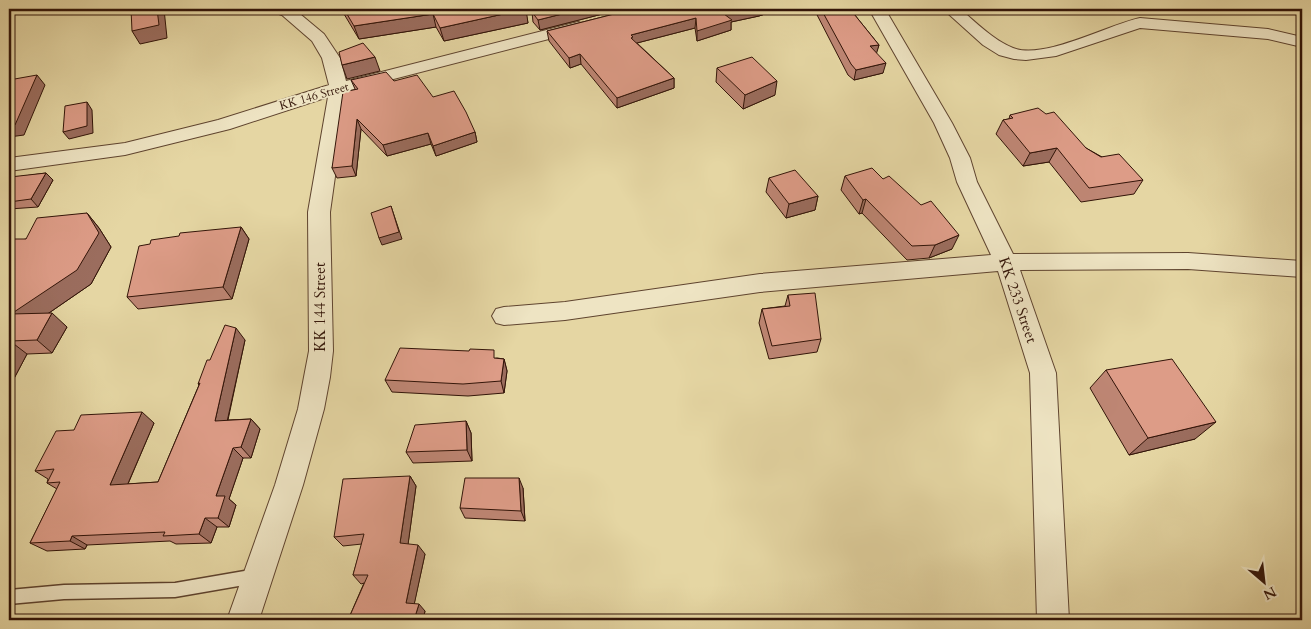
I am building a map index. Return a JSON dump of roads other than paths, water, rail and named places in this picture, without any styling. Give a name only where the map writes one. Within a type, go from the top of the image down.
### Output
[{"type":"street","name":"KK 144 Street","points":[[243,620],[289,484],[311,409],[317,377],[321,351],[319,212],[340,88],[331,58],[318,38],[288,12],[279,9]]},
{"type":"street","name":"KK 233 Street","points":[[877,9],[943,123],[960,158],[967,182],[1006,262],[1043,373],[1053,620]]},
{"type":"street","points":[[951,9],[990,41],[1013,54],[1047,53],[1130,24],[1140,23],[1268,34],[1302,42]]},
{"type":"street","name":"KK 146 Street","points":[[9,164],[125,149],[222,125],[340,88],[593,23]]},
{"type":"street","points":[[504,316],[565,310],[760,283],[1006,262],[1188,261],[1302,269]]},
{"type":"lane","points":[[9,597],[64,592],[175,590],[259,576]]}]
